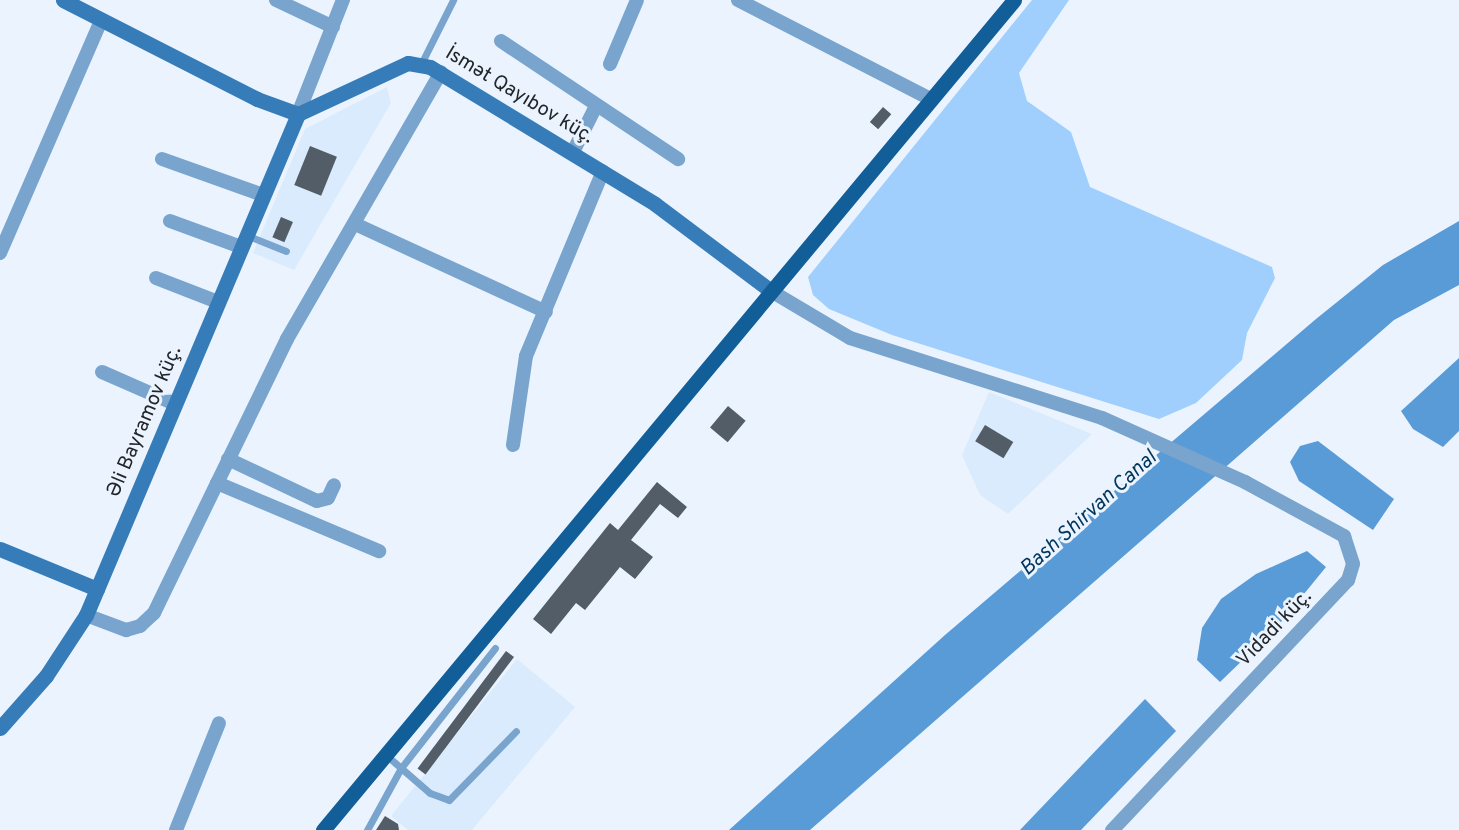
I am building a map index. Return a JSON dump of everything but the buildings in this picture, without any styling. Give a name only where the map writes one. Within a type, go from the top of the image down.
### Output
[{"type":"main road","points":[[323,830],[1014,0]]},
{"type":"street","points":[[63,0],[257,99],[298,114],[343,0]]},
{"type":"street","points":[[276,0],[333,27]]},
{"type":"street","points":[[610,64],[637,0]]},
{"type":"street","points":[[738,0],[931,99]]},
{"type":"street","points":[[0,254],[101,21]]},
{"type":"street","points":[[501,41],[678,159]]},
{"type":"street","name":"İsmət Qayıbov küç.","points":[[298,114],[394,69],[421,64],[441,72],[573,152],[685,224],[771,291]]},
{"type":"street","points":[[86,615],[126,630],[140,626],[154,613],[287,339],[441,72]]},
{"type":"street","points":[[573,152],[596,106]]},
{"type":"street","name":"Əli Bayramov küç.","points":[[0,728],[46,676],[86,615],[298,114]]},
{"type":"street","points":[[162,159],[263,195]]},
{"type":"street","points":[[513,445],[517,390],[603,171]]},
{"type":"street","points":[[170,221],[244,241]]},
{"type":"street","points":[[355,224],[546,312]]},
{"type":"street","points":[[156,278],[218,302]]},
{"type":"street","name":"Vidadi küç.","points":[[771,291],[850,338],[1036,393],[1234,477],[1339,531],[1351,550],[1348,580],[1112,830]]},
{"type":"street","points":[[102,372],[175,404]]},
{"type":"street","points":[[228,459],[317,501],[328,498],[334,485]]},
{"type":"street","points":[[217,483],[379,551]]},
{"type":"street","points":[[0,549],[97,589]]},
{"type":"street","points":[[176,830],[219,723]]},
{"type":"lane","points":[[421,64],[453,0]]},
{"type":"lane","points":[[244,241],[286,251]]},
{"type":"lane","points":[[367,830],[401,768],[495,648]]},
{"type":"lane","points":[[386,755],[430,793],[449,800],[516,731]]},
{"type":"shaded area","points":[[1032,0],[1069,0],[1019,73],[1027,101],[1071,132],[1090,187],[1272,267],[1275,278],[1247,333],[1242,360],[1196,403],[1159,419],[892,335],[829,309],[813,295],[808,277]]},
{"type":"shaded area","points":[[387,87],[391,103],[294,270],[253,253],[305,129]]},
{"type":"shaded area","points":[[989,392],[1092,434],[1008,514],[980,495],[962,455]]},
{"type":"shaded area","points":[[517,659],[575,707],[472,830],[408,830],[391,816]]},
{"type":"water","name":"Bash Shirvan Canal","points":[[1459,221],[1459,285],[1394,320],[810,830],[729,830],[945,635],[1316,319],[1383,265]]},
{"type":"water","points":[[1459,358],[1459,431],[1443,447],[1413,429],[1401,411]]},
{"type":"water","points":[[1318,441],[1394,499],[1373,530],[1299,481],[1290,462],[1300,446]]},
{"type":"water","points":[[1307,551],[1326,567],[1277,627],[1220,682],[1197,660],[1202,628],[1221,599],[1256,574]]},
{"type":"water","points":[[1145,699],[1176,731],[1081,830],[1020,830]]}]
